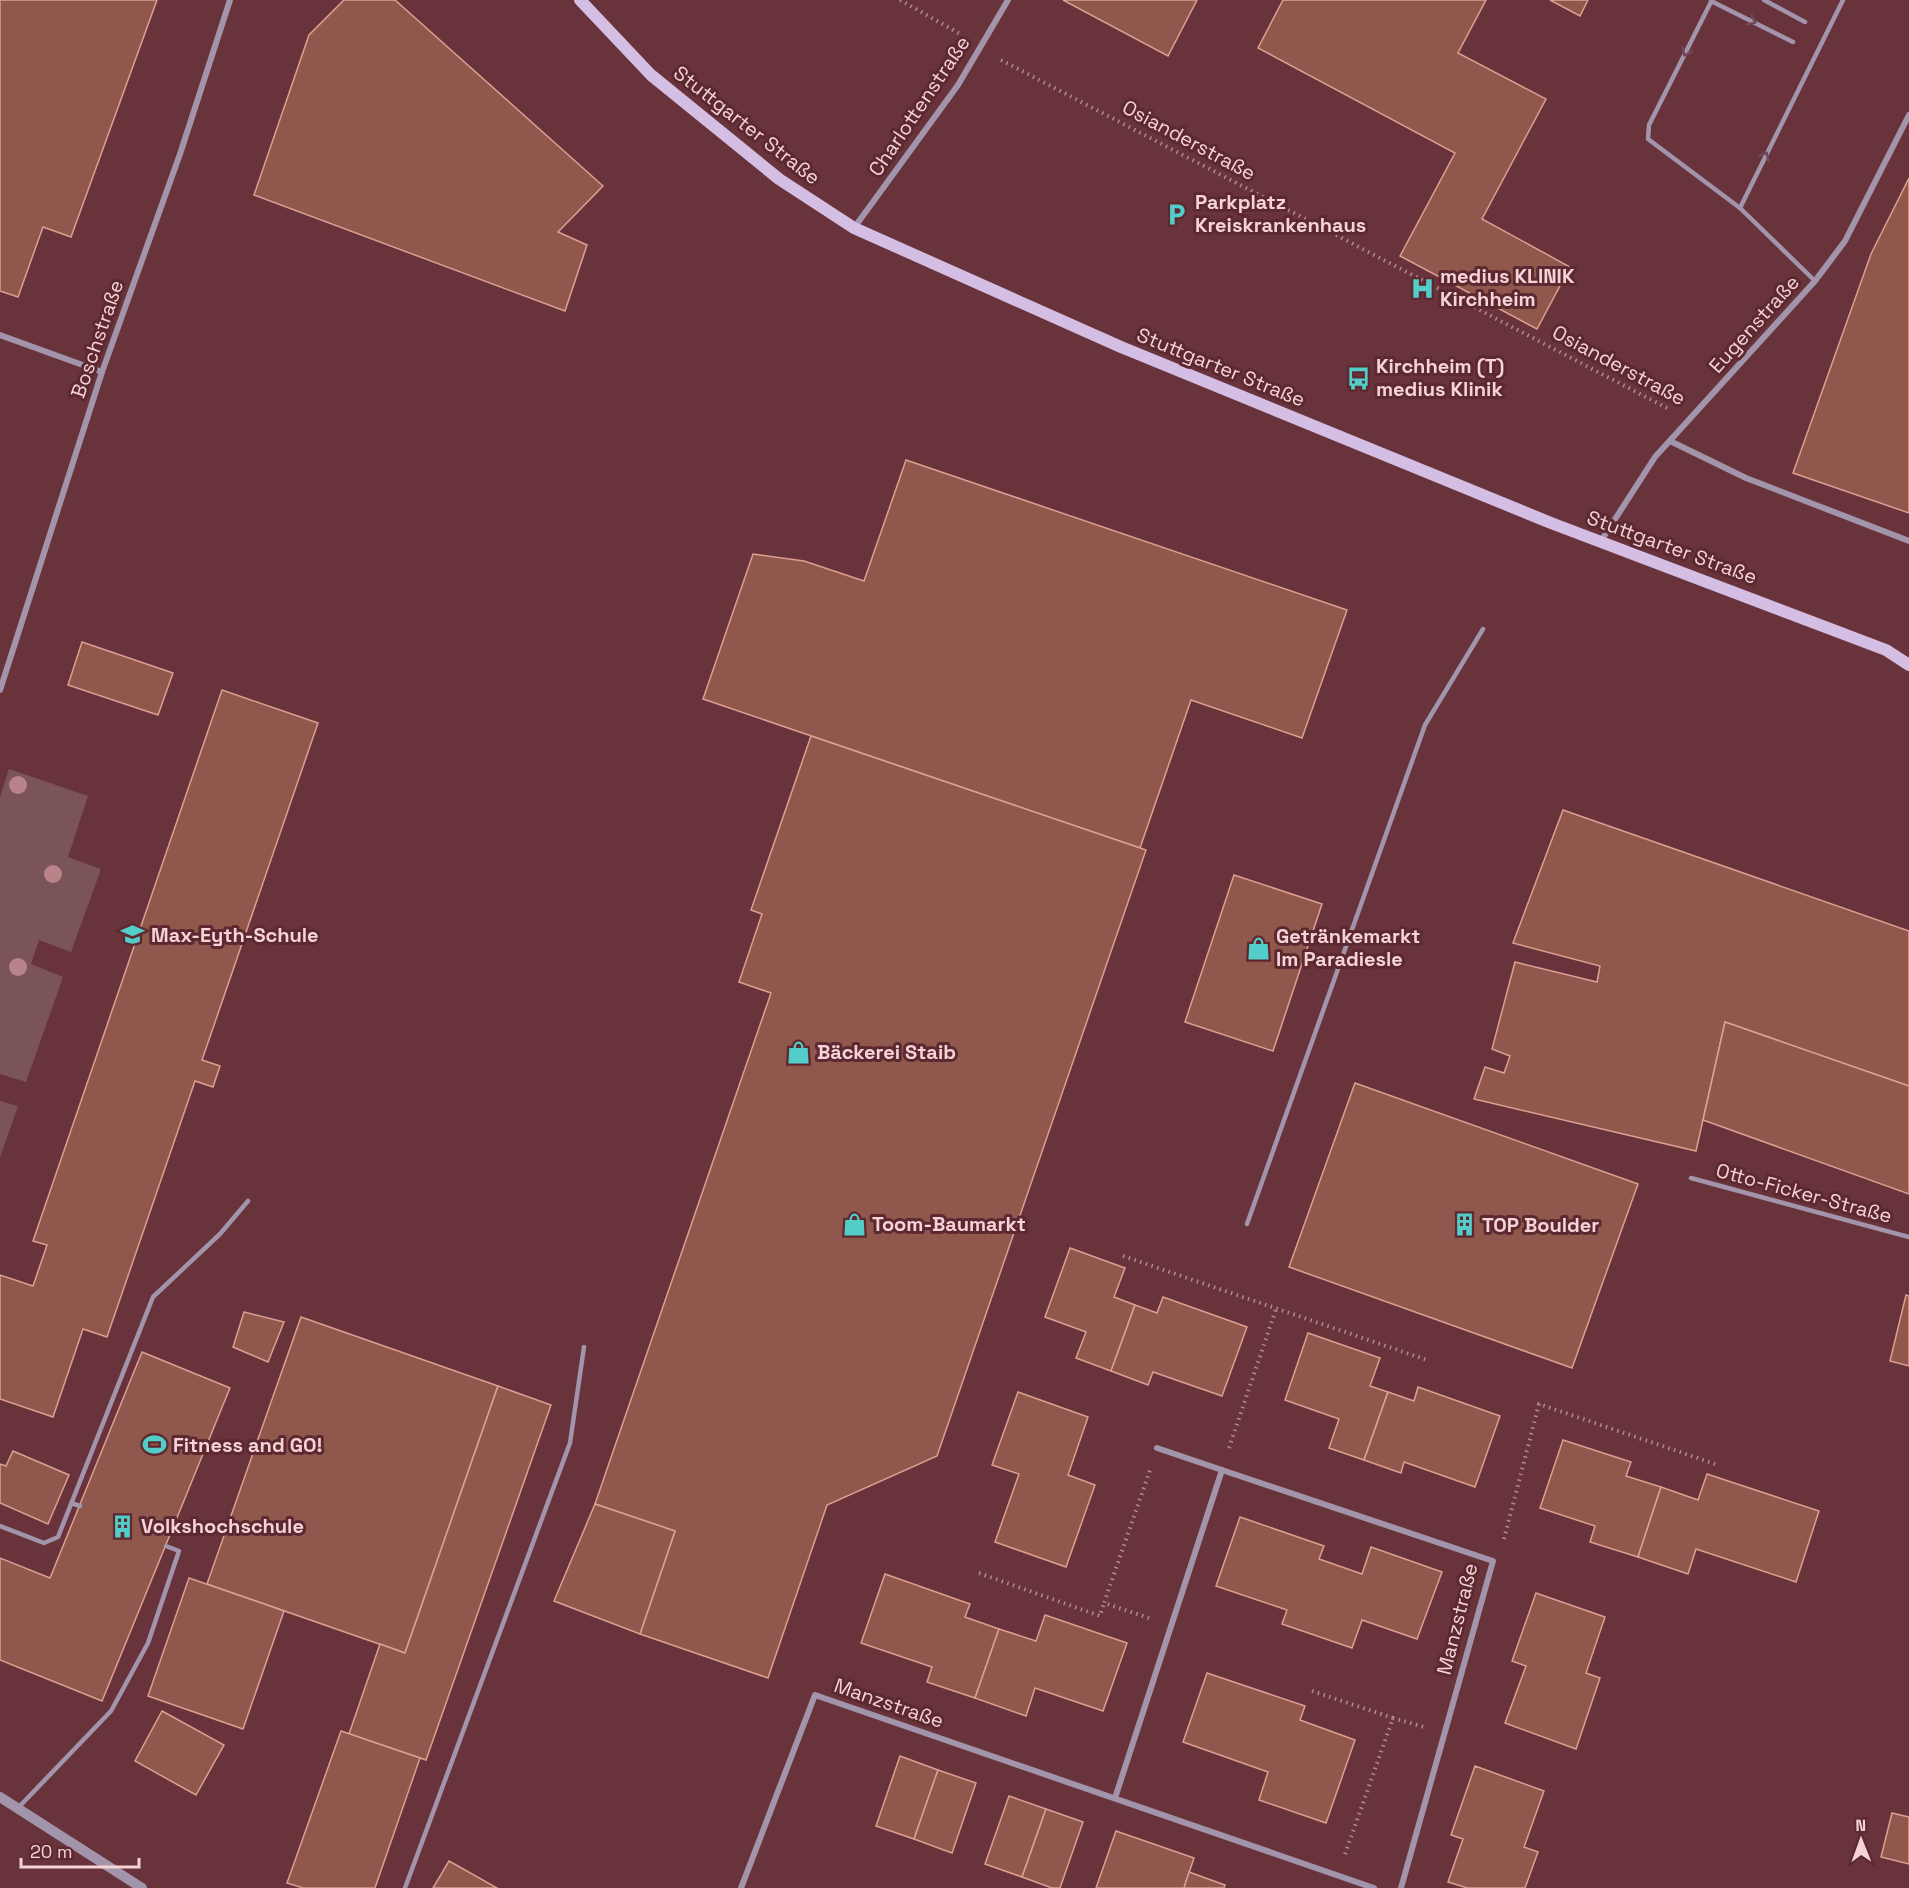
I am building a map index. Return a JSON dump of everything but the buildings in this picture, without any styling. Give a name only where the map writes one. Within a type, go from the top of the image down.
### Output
[{"type":"main road","name":"Stuttgarter Straße","points":[[580,0],[651,75],[779,179],[854,228],[1121,346],[1551,523],[1886,650],[1909,664]]},
{"type":"street","name":"Boschstraße","points":[[0,690],[102,372],[180,154],[230,0]]},
{"type":"street","name":"Charlottenstraße","points":[[854,228],[958,85],[1008,0]]},
{"type":"street","name":"Eugenstraße","points":[[1601,541],[1655,457],[1815,281],[1845,241],[1909,115]]},
{"type":"street","points":[[0,335],[102,372]]},
{"type":"street","points":[[1670,441],[1746,478],[1909,542]]},
{"type":"street","name":"Manzstraße","points":[[1157,1448],[1493,1561],[1401,1888]]},
{"type":"street","points":[[1115,1798],[1222,1470]]},
{"type":"street","name":"Manzstraße","points":[[741,1888],[815,1695],[1374,1888]]},
{"type":"street","points":[[0,1797],[142,1888]]},
{"type":"lane","points":[[1764,0],[1805,21]]},
{"type":"lane","points":[[1740,208],[1843,0]]},
{"type":"lane","points":[[1793,42],[1711,1],[1649,125],[1648,138],[1740,208],[1815,281]]},
{"type":"lane","points":[[1247,1224],[1425,725],[1484,629]]},
{"type":"lane","name":"Otto-Ficker-Straße","points":[[1691,1178],[1909,1237]]},
{"type":"lane","points":[[0,1526],[44,1543],[58,1537],[153,1297],[220,1234],[248,1201]]},
{"type":"lane","points":[[405,1888],[570,1443],[584,1347]]},
{"type":"lane","points":[[71,1503],[80,1506]]},
{"type":"lane","points":[[17,1809],[111,1712],[148,1643],[179,1551],[166,1546]]},
{"type":"path","name":"Osianderstraße","points":[[900,0],[981,45],[1002,61],[1689,420]]},
{"type":"path","points":[[1123,1256],[1428,1360]]},
{"type":"path","points":[[1222,1470],[1276,1309]]},
{"type":"path","points":[[1493,1561],[1501,1550],[1539,1404],[1718,1466]]},
{"type":"path","points":[[979,1574],[1100,1616],[1157,1448]]},
{"type":"path","points":[[1104,1603],[1173,1626]]},
{"type":"path","points":[[1312,1690],[1444,1733]]},
{"type":"path","points":[[1338,1876],[1393,1718]]},
{"type":"shaded area","points":[[9,769],[88,796],[68,857],[101,869],[71,952],[39,940],[31,964],[63,977],[26,1082],[0,1074],[0,797]]},
{"type":"shaded area","points":[[0,1101],[18,1106],[0,1157]]},
{"type":"place","name":"Parkplatz Kreiskrankenhaus","points":[[1177,214]]},
{"type":"place","name":"medius KLINIK Kirchheim","points":[[1422,288]]},
{"type":"place","name":"Kirchheim (T) medius Klinik","points":[[1358,378]]},
{"type":"place","name":"Max-Eyth-Schule","points":[[133,935]]},
{"type":"place","name":"Getränkemarkt Im Paradiesle","points":[[1258,948]]},
{"type":"place","name":"Bäckerei Staib","points":[[799,1052]]},
{"type":"place","name":"Toom-Baumarkt","points":[[854,1224]]},
{"type":"place","name":"TOP Boulder","points":[[1464,1225]]},
{"type":"place","name":"Fitness and GO!","points":[[155,1445]]},
{"type":"place","name":"Volkshochschule","points":[[123,1526]]}]
